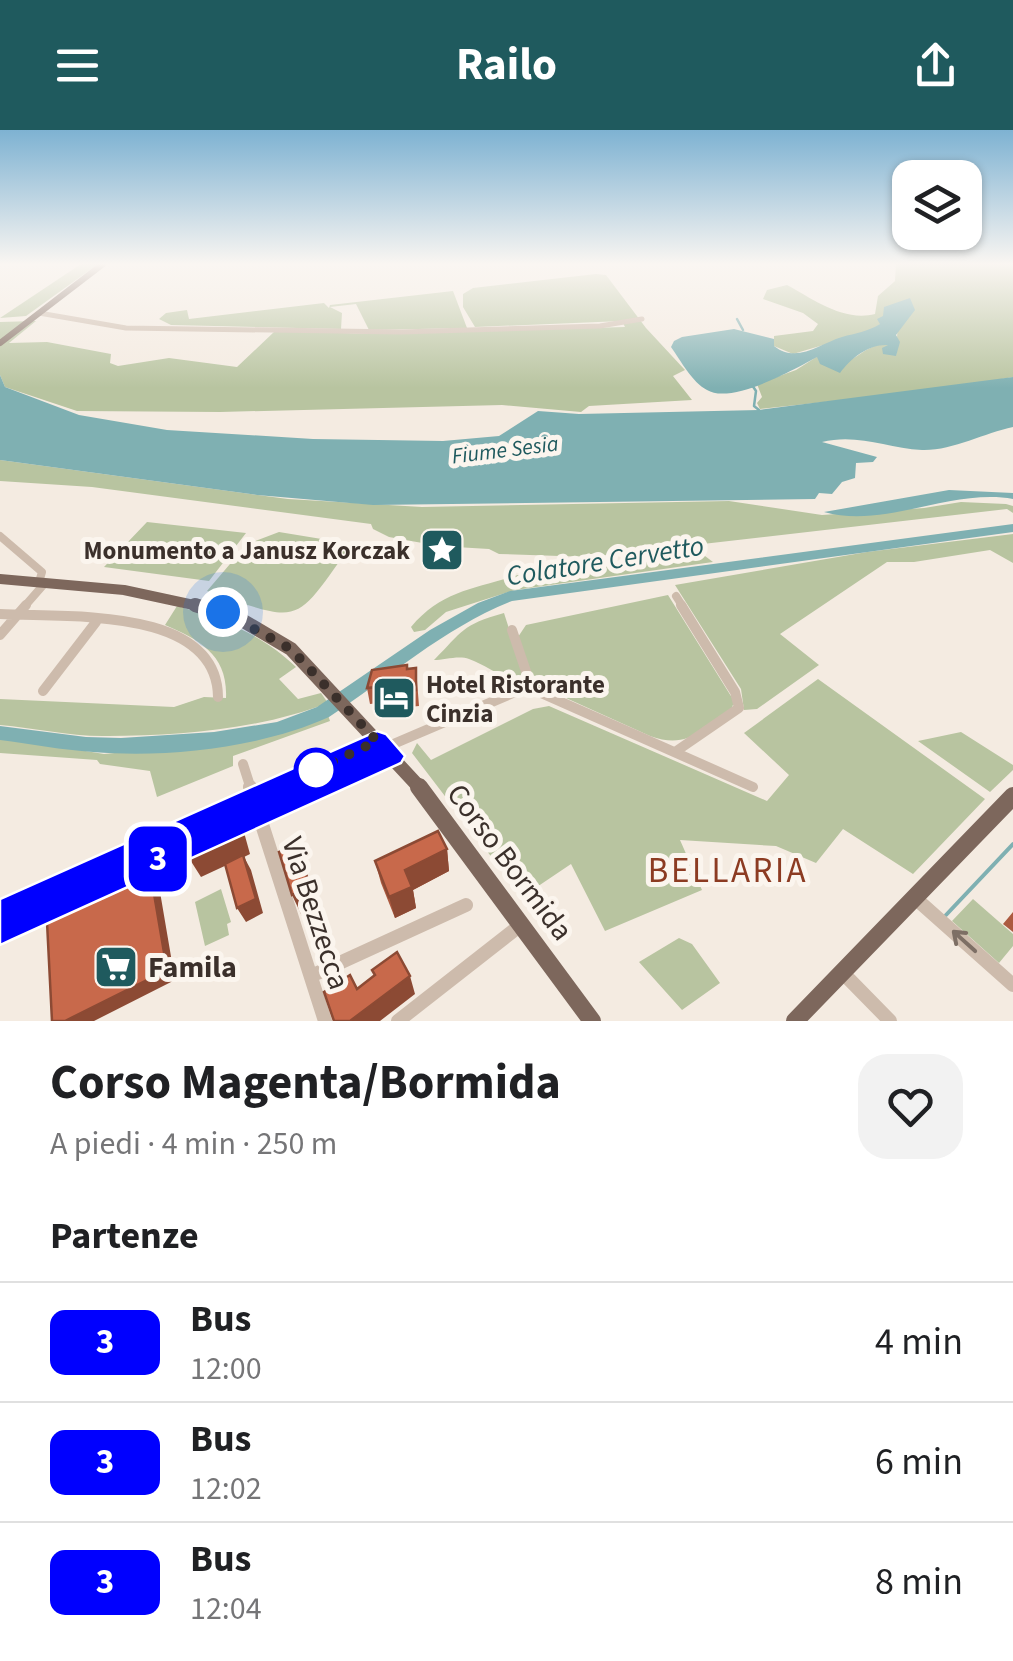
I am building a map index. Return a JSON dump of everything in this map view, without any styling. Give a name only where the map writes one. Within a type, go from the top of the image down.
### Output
[{"type":"main road","points":[[0,343],[48,306]]},
{"type":"main road","name":"Corso Bormida","points":[[0,580],[146,592],[223,612],[275,637],[332,688],[385,748],[522,924],[583,1017]]},
{"type":"main road","points":[[796,1021],[1009,806]]},
{"type":"street","points":[[39,312],[126,328],[386,332],[600,326],[642,319]]},
{"type":"street","points":[[0,536],[42,572],[42,583],[0,635]]},
{"type":"street","points":[[675,752],[739,708],[735,692],[676,596]]},
{"type":"street","points":[[0,614],[159,629],[190,641],[209,660],[218,684],[218,698]]},
{"type":"street","points":[[43,691],[96,622]]},
{"type":"street","points":[[512,630],[532,689]]},
{"type":"street","points":[[0,909],[255,807],[512,693],[532,689],[753,787]]},
{"type":"street","points":[[222,830],[255,807],[385,748]]},
{"type":"street","name":"Via Bezzecca","points":[[243,764],[325,1021]]},
{"type":"street","points":[[0,929],[205,838]]},
{"type":"street","points":[[914,898],[1013,986]]},
{"type":"street","points":[[312,976],[466,906]]},
{"type":"street","points":[[398,1021],[522,924]]},
{"type":"street","points":[[842,972],[890,1021]]},
{"type":"green space","points":[[19,306],[40,306],[26,316],[0,318]]},
{"type":"green space","points":[[302,306],[330,306],[342,306],[330,307],[342,313],[341,329],[171,325],[159,319],[166,313],[187,310],[189,319]]},
{"type":"green space","points":[[357,306],[459,306],[467,328],[369,330]]},
{"type":"green space","points":[[629,306],[685,370],[673,376],[692,400],[589,406],[581,412],[502,405],[220,412],[77,411],[5,387],[0,375],[0,322],[36,321],[9,343],[47,342],[111,354],[110,363],[118,366],[169,358],[237,367],[275,331],[376,334],[625,327],[622,321],[475,327],[463,307]]},
{"type":"green space","points":[[782,306],[826,306],[851,315],[875,314],[876,306],[896,306],[881,324],[867,332],[793,354],[774,346],[774,336],[813,331],[818,324],[803,313]]},
{"type":"green space","points":[[899,306],[1013,306],[1013,377],[945,389],[760,409],[757,403],[762,397],[757,384],[796,370],[818,356],[849,361],[885,345],[891,346],[896,356]]},
{"type":"green space","points":[[0,460],[288,499],[422,507],[729,501],[822,515],[961,502],[1006,504],[1013,506],[1013,513],[1007,509],[589,557],[499,554],[489,549],[389,537],[371,524],[92,487],[0,481]]},
{"type":"green space","points":[[147,522],[246,533],[209,581],[104,567]]},
{"type":"green space","points":[[279,532],[352,544],[318,590],[294,611],[263,609],[207,591],[247,544]]},
{"type":"green space","points":[[1013,534],[1013,563],[990,550],[914,562],[887,562],[780,634],[819,665],[757,709],[744,710],[741,689],[675,585],[867,552]]},
{"type":"green space","points":[[705,556],[713,562],[515,590],[446,612],[425,630],[414,632],[411,627],[447,598],[518,575]]},
{"type":"green space","points":[[668,595],[734,701],[732,708],[703,730],[685,739],[663,740],[535,684],[518,637],[526,625]]},
{"type":"green space","points":[[177,606],[225,622],[270,646],[296,667],[279,679],[298,699],[321,693],[328,703],[248,725],[163,734],[94,736],[0,725],[0,699],[174,707],[204,697],[226,698],[217,660],[200,643],[165,625]]},
{"type":"green space","points":[[504,613],[525,679],[502,675],[465,658],[434,660],[471,625]]},
{"type":"green space","points":[[818,679],[985,799],[913,874],[843,829],[816,863],[776,846],[680,840],[702,890],[605,931],[571,864],[522,897],[412,753],[417,743],[431,760],[533,709],[549,706],[767,801],[789,775],[744,733]]},
{"type":"green space","points":[[328,715],[330,721],[233,756],[233,766],[157,797],[150,771],[100,764],[97,760],[0,753],[0,737],[104,754],[253,740]]},
{"type":"green space","points":[[961,732],[1013,765],[1013,770],[990,792],[918,741]]},
{"type":"green space","points":[[221,889],[231,922],[227,924],[229,935],[205,946],[195,902]]},
{"type":"green space","points":[[973,899],[1013,934],[1013,946],[999,963],[952,921]]},
{"type":"green space","points":[[679,938],[692,944],[720,983],[682,1010],[639,962]]},
{"type":"water","points":[[913,306],[915,310],[896,335],[900,342],[896,356],[883,354],[882,348],[888,345],[867,349],[840,373],[820,364],[817,357],[763,384],[718,393],[696,382],[671,347],[682,337],[734,329],[774,339],[774,346],[783,351],[800,353],[875,327],[880,324],[877,319],[883,316],[884,307]]},
{"type":"water","name":"Fiume Sesia","points":[[0,375],[5,387],[79,415],[167,430],[313,439],[443,441],[499,436],[538,411],[579,414],[759,410],[1013,377],[1013,427],[933,450],[847,439],[822,442],[877,457],[873,462],[856,463],[855,478],[842,482],[832,494],[819,493],[815,499],[373,505],[257,495],[0,460]]},
{"type":"water","points":[[949,490],[1013,493],[1013,499],[966,499],[871,516],[824,512]]},
{"type":"building","points":[[407,665],[407,669],[416,668],[416,690],[386,693],[386,686],[367,688],[372,670]]},
{"type":"building","points":[[233,813],[238,832],[187,855],[182,836]]},
{"type":"building","points":[[438,831],[447,849],[405,870],[412,887],[389,897],[375,861]]},
{"type":"building","points":[[296,844],[310,886],[292,895],[279,852]]},
{"type":"building","points":[[243,855],[256,899],[237,908],[225,864]]},
{"type":"building","name":"Famila","points":[[151,876],[167,970],[65,1021],[52,1021],[47,922]]},
{"type":"building","points":[[397,952],[410,976],[350,1021],[334,1021],[324,992],[350,975],[357,989],[375,975],[372,970]]},
{"type":"waterway","points":[[737,319],[743,330]]},
{"type":"waterway","points":[[752,385],[756,391],[754,406],[759,410]]},
{"type":"waterway","name":"Colatore Cervetto","points":[[0,733],[121,746],[180,743],[277,729],[323,712],[458,619],[510,596],[1013,528]]},
{"type":"waterway","points":[[946,915],[1013,844]]},
{"type":"bus line","name":"3","points":[[0,909],[253,800],[377,741],[392,756],[0,930]]},
{"type":"place","name":"Monumento a Janusz Korczak","points":[[442,550]]},
{"type":"place","name":"Hotel Ristorante Cinzia","points":[[394,698]]},
{"type":"place","name":"Famila","points":[[116,967]]},
{"type":"district","name":"BELLARIA","points":[[728,870]]},
{"type":"route","points":[[223,612],[257,627],[291,649],[332,688],[377,741],[316,770]]}]
